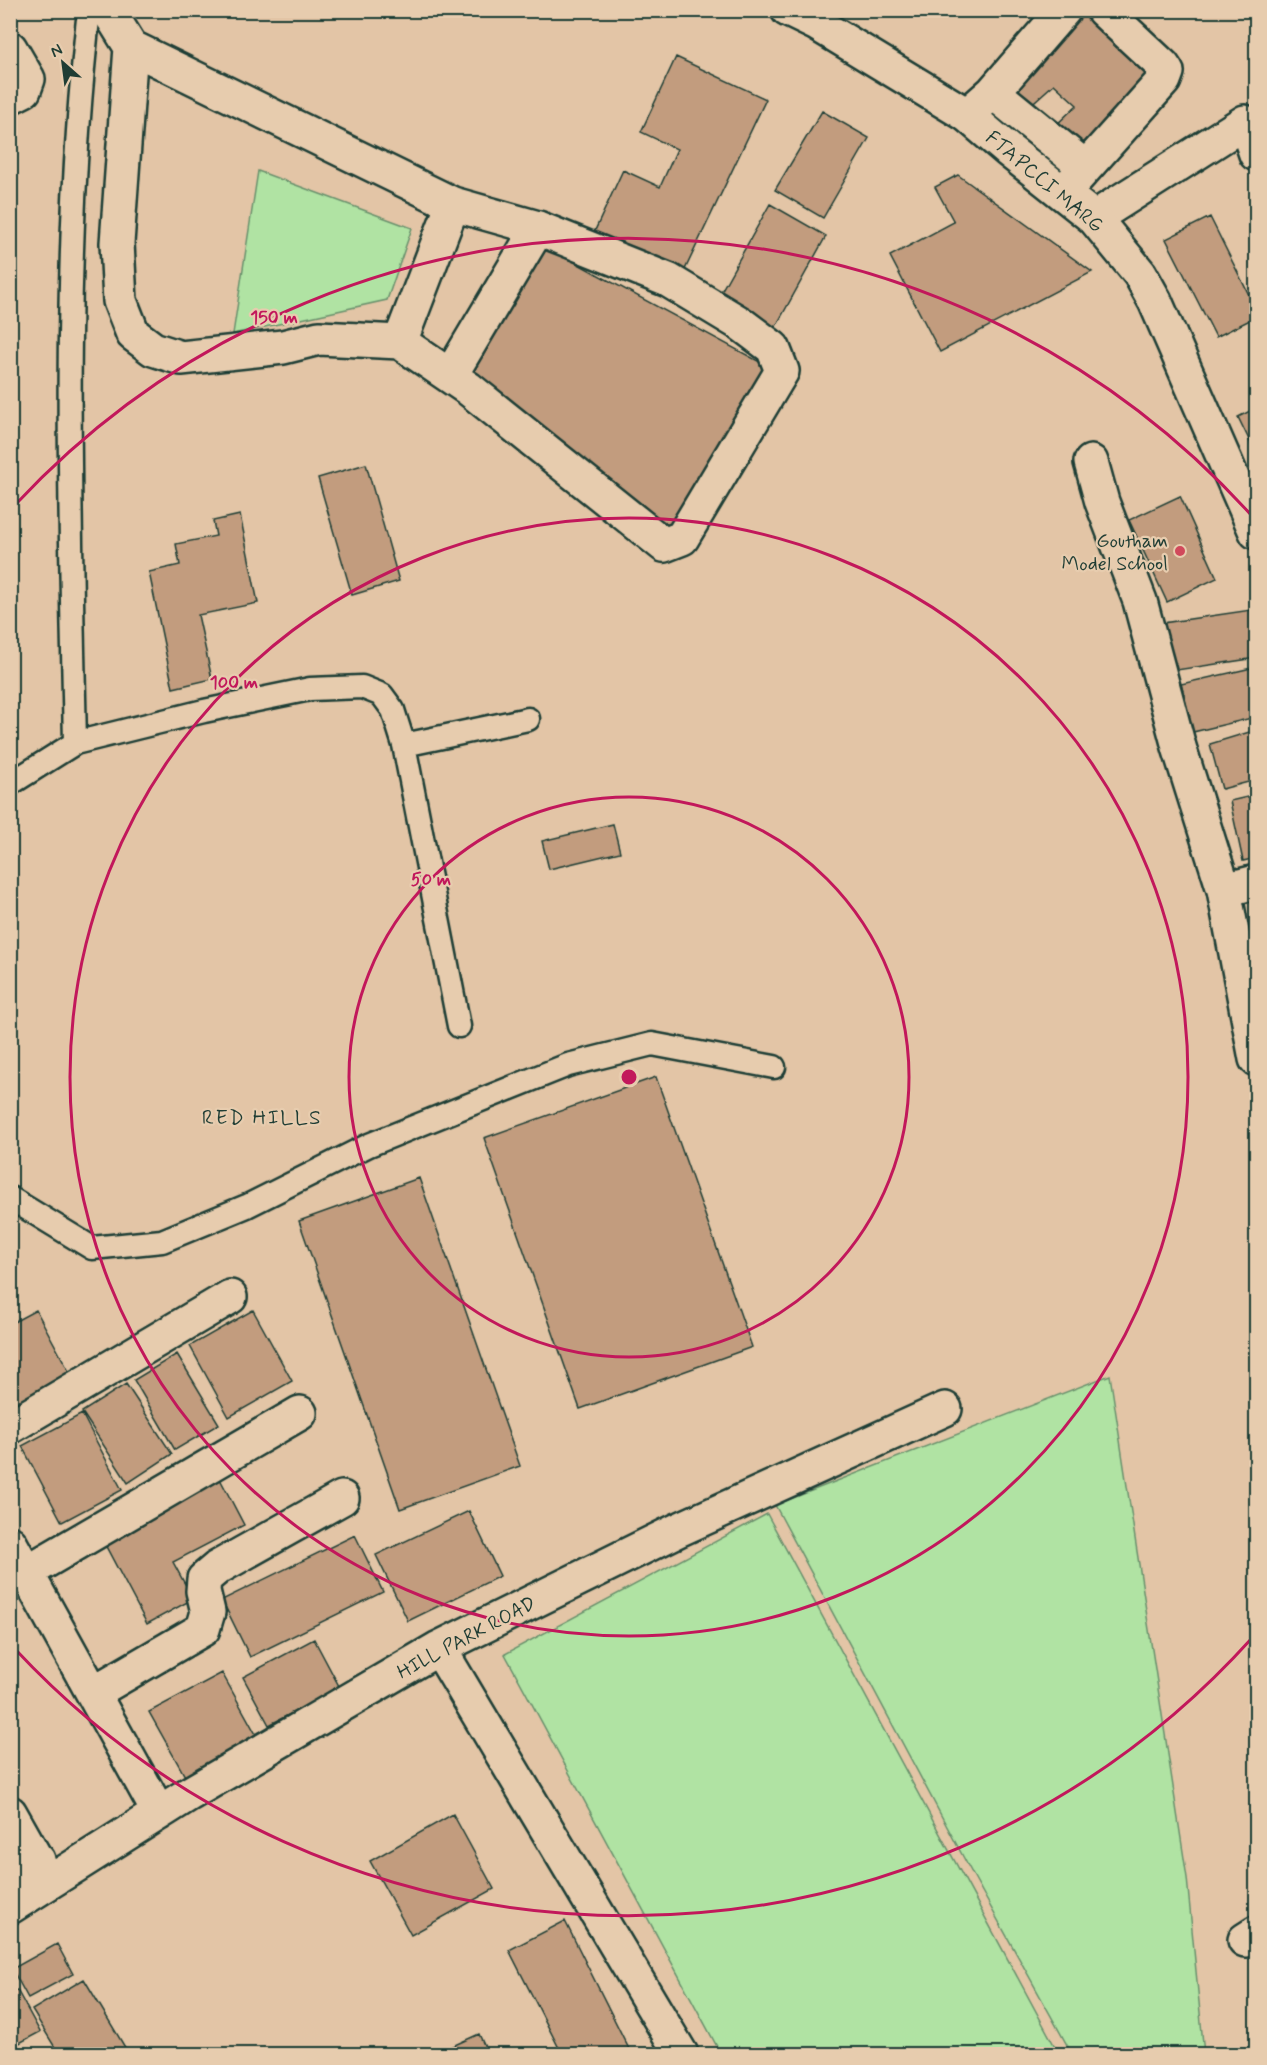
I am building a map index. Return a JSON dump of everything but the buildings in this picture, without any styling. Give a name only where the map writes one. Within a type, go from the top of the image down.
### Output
[{"type":"street","points":[[108,10],[131,47],[453,204],[538,228],[668,280],[741,324],[773,348],[782,371],[682,538],[664,545],[478,396],[400,342],[319,338],[283,347],[181,358],[153,349],[133,334],[120,301],[117,243],[131,47]]},
{"type":"street","name":"FTAPCCI MARG","points":[[788,10],[817,24],[967,115],[1094,218],[1140,274],[1155,301],[1257,532]]},
{"type":"street","points":[[967,115],[993,92],[1064,10]]},
{"type":"street","points":[[1063,193],[1164,80],[1167,72],[1103,10]]},
{"type":"street","points":[[10,48],[28,79],[24,90],[10,97]]},
{"type":"street","points":[[993,92],[1085,167]]},
{"type":"street","points":[[1094,218],[1251,119],[1257,154]]},
{"type":"street","points":[[400,342],[453,204]]},
{"type":"street","points":[[450,376],[538,228]]},
{"type":"street","points":[[1091,462],[1102,502],[1140,601],[1179,747],[1224,890],[1257,1059]]},
{"type":"street","points":[[1224,890],[1257,882]]},
{"type":"street","points":[[10,1427],[230,1297]]},
{"type":"street","name":"HILL PARK ROAD","points":[[10,1907],[32,1873],[159,1813],[439,1648],[678,1530],[945,1409]]},
{"type":"street","points":[[27,1572],[300,1413]]},
{"type":"street","points":[[93,1693],[203,1629],[208,1612],[203,1591],[204,1579],[217,1568],[342,1498]]},
{"type":"street","points":[[10,1543],[159,1813]]},
{"type":"street","points":[[439,1648],[674,2052]]},
{"type":"street","points":[[10,1813],[32,1873]]},
{"type":"lane","points":[[75,743],[69,403],[75,162],[89,10]]},
{"type":"lane","points":[[10,784],[75,743],[204,711],[310,689],[362,687],[382,695],[393,710],[404,745],[459,1026]]},
{"type":"lane","points":[[404,745],[528,719]]},
{"type":"lane","points":[[10,1198],[92,1248],[162,1241],[247,1206],[369,1145],[568,1065],[652,1044],[774,1067]]},
{"type":"green space","points":[[258,171],[412,228],[387,300],[233,334]]},
{"type":"green space","points":[[1110,1375],[1187,1878],[1204,2054],[1072,2054],[974,1877],[775,1505]]},
{"type":"green space","points":[[767,1514],[1059,2054],[721,2054],[505,1654]]},
{"type":"place","name":"Goutham Model School","points":[[1180,551]]},
{"type":"district","name":"RED HILLS","points":[[262,1117]]}]
